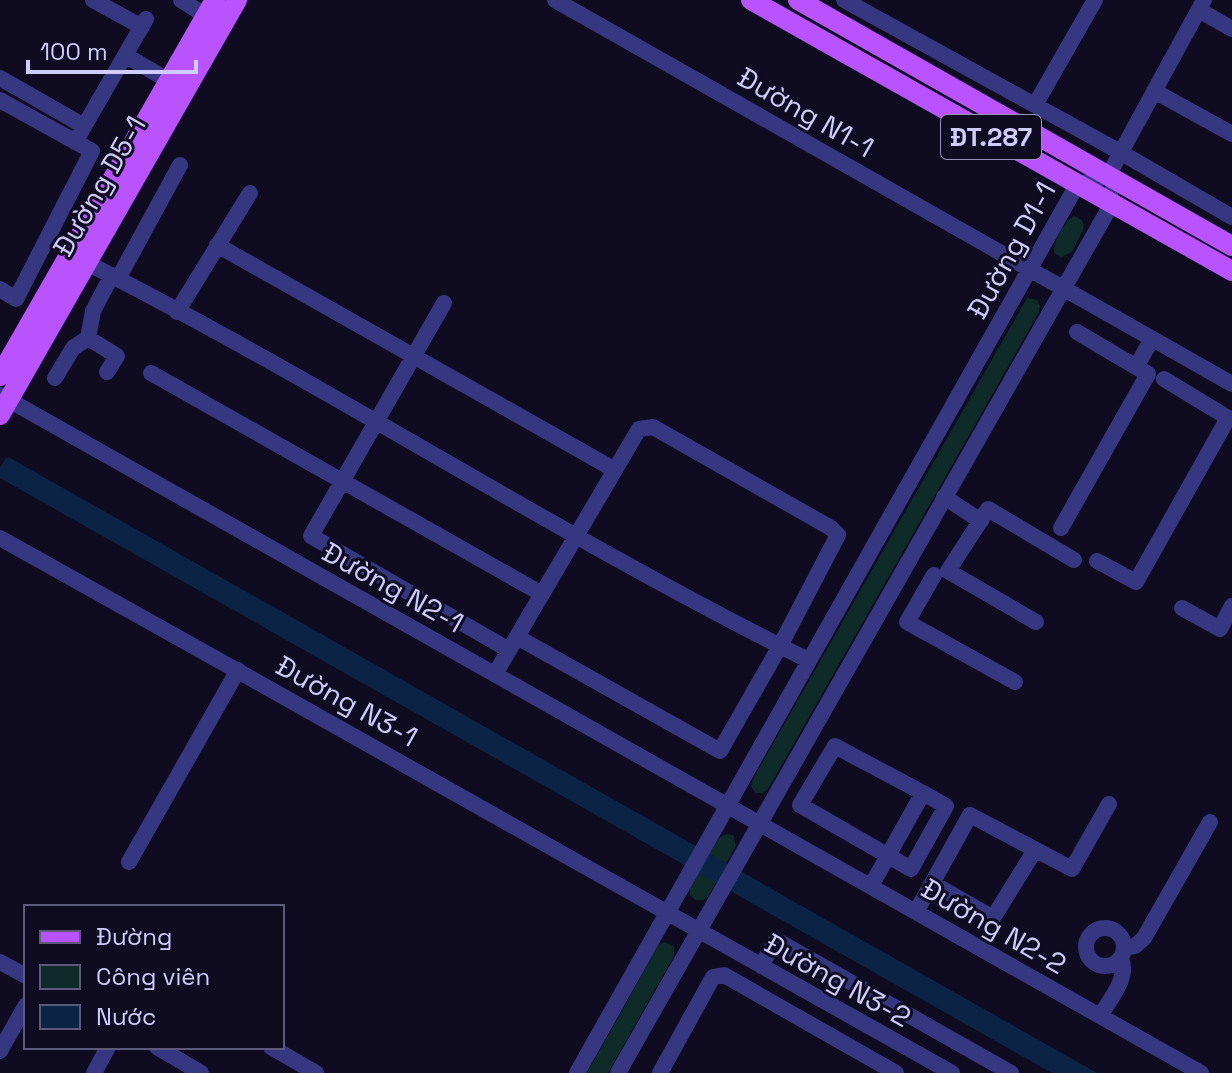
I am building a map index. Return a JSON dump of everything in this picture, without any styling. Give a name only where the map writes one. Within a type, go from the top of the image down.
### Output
[{"type":"main road","name":"Đường D5-1","points":[[0,376],[237,0]]},
{"type":"main road","name":"ĐT.287","points":[[751,0],[1232,271]]},
{"type":"main road","name":"ĐT.287","points":[[800,1],[1232,246]]},
{"type":"main road","name":"Đường D5-1","points":[[3,403],[169,81],[211,8]]},
{"type":"street","points":[[75,142],[144,23],[93,0]]},
{"type":"street","points":[[181,0],[211,8]]},
{"type":"street","name":"Đường N1-1","points":[[555,0],[1232,385]]},
{"type":"street","points":[[844,0],[1232,217]]},
{"type":"street","points":[[1035,105],[1095,0]]},
{"type":"street","points":[[618,1073],[1111,205],[1108,176],[1201,5],[1232,29]]},
{"type":"street","points":[[125,55],[169,81]]},
{"type":"street","points":[[0,78],[84,126]]},
{"type":"street","points":[[1154,91],[1232,134]]},
{"type":"street","points":[[0,100],[92,151],[16,299],[0,289]]},
{"type":"street","points":[[55,378],[73,348],[88,338],[93,311],[180,165]]},
{"type":"street","name":"Đường D1-1","points":[[577,1073],[1077,185],[1108,176]]},
{"type":"street","points":[[177,312],[250,193]]},
{"type":"street","points":[[63,209],[83,245],[115,277],[577,536],[808,660]]},
{"type":"street","points":[[46,240],[83,245]]},
{"type":"street","points":[[217,245],[615,470]]},
{"type":"street","points":[[444,303],[311,536],[513,644],[720,751],[838,540],[837,532],[653,427],[639,429],[577,536],[542,594],[513,644],[495,674]]},
{"type":"street","points":[[1061,528],[1148,374],[1077,332]]},
{"type":"street","points":[[88,338],[117,356],[107,372]]},
{"type":"street","points":[[1136,367],[1152,339]]},
{"type":"street","points":[[151,373],[542,594]]},
{"type":"street","points":[[1097,561],[1136,582],[1228,418],[1164,379]]},
{"type":"street","points":[[1218,411],[1232,385]]},
{"type":"street","name":"Đường N2-1","points":[[3,403],[761,824]]},
{"type":"street","points":[[944,497],[981,521]]},
{"type":"street","points":[[908,560],[1038,627],[948,571],[988,509],[1074,560]]},
{"type":"street","name":"Đường N3-1","points":[[0,538],[464,796],[699,933]]},
{"type":"street","points":[[934,575],[907,622],[1015,682]]},
{"type":"street","points":[[1182,608],[1220,629],[1232,606]]},
{"type":"street","points":[[129,862],[238,670]]},
{"type":"street","points":[[835,746],[923,793],[946,806],[911,869],[800,805],[835,746]]},
{"type":"street","points":[[871,886],[923,793]]},
{"type":"street","points":[[916,912],[970,815],[1072,869],[1109,804]]},
{"type":"street","points":[[1100,1016],[1123,974],[1123,953],[1144,938],[1210,822]]},
{"type":"street","name":"Đường N2-2","points":[[761,824],[1201,1073]]},
{"type":"street","points":[[932,883],[993,918],[1035,850]]},
{"type":"street","name":"Đường N3-2","points":[[699,933],[952,1073]]},
{"type":"street","points":[[761,966],[776,940],[1011,1073]]},
{"type":"street","points":[[0,962],[24,975]]},
{"type":"street","points":[[660,1073],[713,977],[718,974],[896,1073]]},
{"type":"street","points":[[807,1022],[820,999]]},
{"type":"street","points":[[0,1051],[24,1009]]},
{"type":"street","points":[[94,1073],[107,1049]]},
{"type":"street","points":[[160,1049],[201,1073]]},
{"type":"street","points":[[274,1049],[316,1073]]},
{"type":"green space","points":[[1074,216],[1082,220],[1084,228],[1072,252],[1061,257],[1054,253],[1055,243],[1063,227]]},
{"type":"green space","points":[[1027,298],[1037,300],[1039,312],[768,789],[755,793],[751,786],[753,779]]},
{"type":"green space","points":[[726,834],[733,835],[736,845],[708,897],[695,900],[690,895],[690,887],[719,838]]},
{"type":"green space","points":[[664,942],[674,946],[674,956],[608,1073],[587,1073],[658,946]]},
{"type":"water","points":[[6,458],[1097,1073],[1052,1073],[0,478],[0,467]]}]
